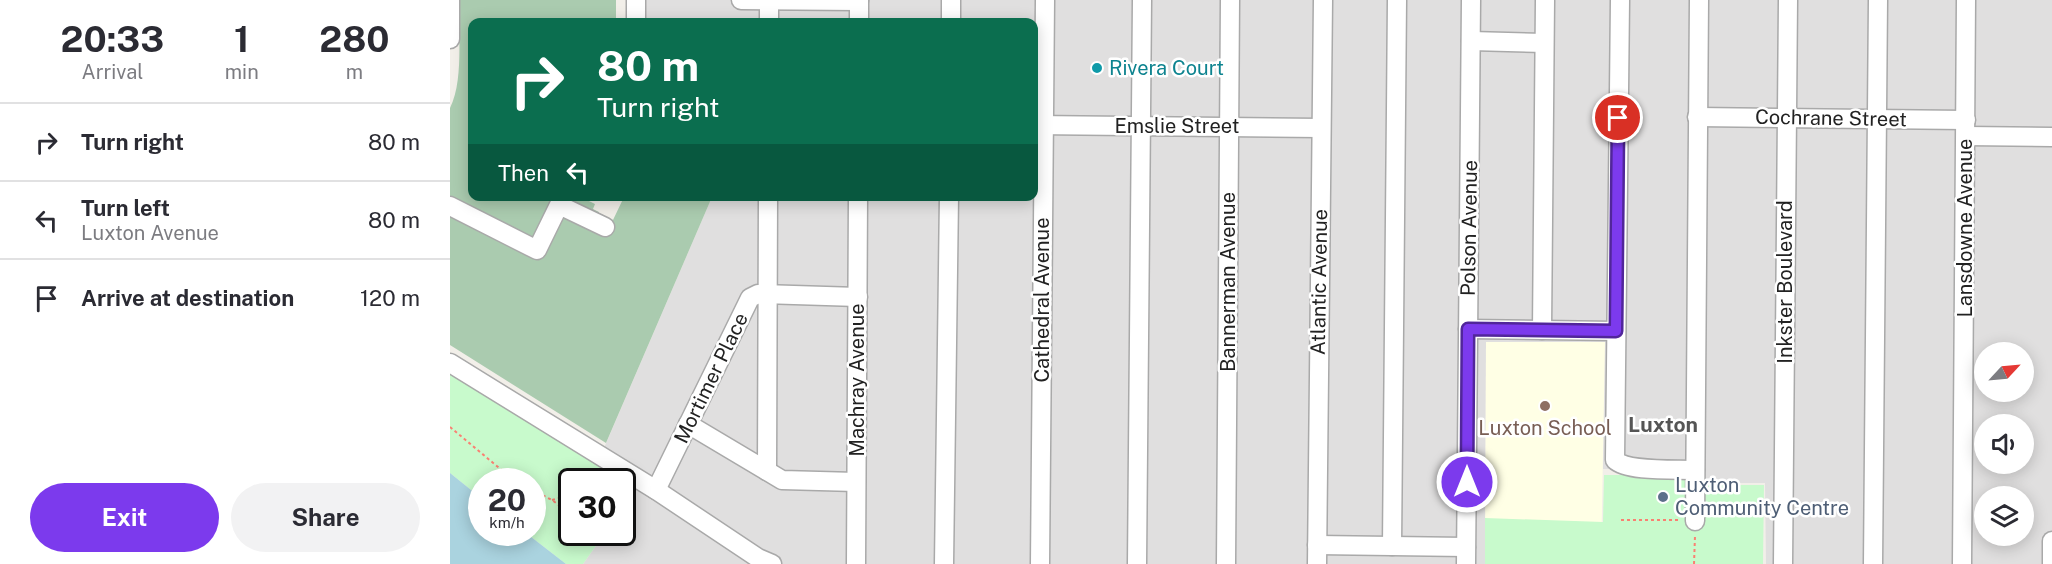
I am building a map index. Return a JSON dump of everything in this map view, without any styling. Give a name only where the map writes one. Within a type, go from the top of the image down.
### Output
[{"type":"street","points":[[450,0],[450,39]]},
{"type":"street","points":[[636,0],[636,18]]},
{"type":"street","points":[[741,0],[859,1],[859,18]]},
{"type":"street","points":[[769,0],[769,18]]},
{"type":"street","points":[[951,0],[951,18]]},
{"type":"street","name":"Cathedral Avenue","points":[[1040,564],[1039,125],[1045,0]]},
{"type":"street","points":[[1137,564],[1142,0]]},
{"type":"street","name":"Bannerman Avenue","points":[[1226,564],[1230,0]]},
{"type":"street","name":"Atlantic Avenue","points":[[1317,564],[1323,0]]},
{"type":"street","points":[[1392,546],[1397,0]]},
{"type":"street","name":"Polson Avenue","points":[[1466,556],[1471,0]]},
{"type":"street","points":[[1542,330],[1545,0]]},
{"type":"street","points":[[1620,0],[1615,460],[1620,465],[1631,467],[1695,471]]},
{"type":"street","points":[[1695,520],[1699,0]]},
{"type":"street","name":"Inkster Boulevard","points":[[1783,564],[1788,0]]},
{"type":"street","points":[[1874,564],[1878,0]]},
{"type":"street","name":"Lansdowne Avenue","points":[[1962,564],[1966,0]]},
{"type":"street","points":[[1471,41],[1544,43]]},
{"type":"street","name":"Cochrane Street","points":[[1697,117],[1877,119],[2052,137]]},
{"type":"street","name":"Emslie Street","points":[[1039,125],[1321,128]]},
{"type":"street","points":[[767,471],[768,201]]},
{"type":"street","name":"Machray Avenue","points":[[856,564],[858,201]]},
{"type":"street","points":[[944,564],[949,201]]},
{"type":"street","points":[[450,206],[537,250],[559,205],[605,227]]},
{"type":"street","name":"Mortimer Place","points":[[656,490],[750,298],[758,294],[858,297]]},
{"type":"street","points":[[1468,329],[1616,331]]},
{"type":"street","points":[[450,363],[656,490],[758,558],[772,564]]},
{"type":"street","points":[[688,424],[782,480],[856,482]]},
{"type":"street","points":[[2052,541],[2052,564]]},
{"type":"street","points":[[1317,545],[1392,546],[1466,556]]},
{"type":"path","points":[[450,427],[499,468]]},
{"type":"path","points":[[546,497],[558,504]]},
{"type":"path","points":[[552,500],[558,498]]},
{"type":"path","points":[[1621,520],[1695,520],[1694,564]]},
{"type":"shaded area","points":[[459,0],[616,0],[616,18],[468,18],[468,201],[589,201],[595,204],[593,209],[613,220],[622,201],[710,201],[606,443],[450,345],[450,108],[457,84]]},
{"type":"shaded area","points":[[636,0],[2052,0],[2052,564],[1766,564],[1765,483],[1694,483],[1686,469],[1603,469],[1604,342],[1486,342],[1485,564],[583,564],[596,546],[636,546],[636,489],[638,486],[636,485],[636,468],[608,468],[598,462],[710,201],[1038,201],[1038,18],[636,18]]},
{"type":"shaded area","name":"Luxton School","points":[[1486,342],[1605,342],[1601,564],[1485,564]]},
{"type":"green space","points":[[450,367],[610,468],[558,468],[558,546],[596,546],[583,564],[566,564],[543,546],[546,546],[546,468],[468,468],[468,488],[450,473]]},
{"type":"green space","points":[[1604,475],[1689,475],[1692,485],[1764,485],[1763,564],[1485,564],[1485,518],[1603,522]]},
{"type":"water","points":[[450,473],[468,488],[468,546],[543,546],[566,564],[450,564]]},
{"type":"place","name":"Rivera Court","points":[[1097,68]]},
{"type":"place","name":"Luxton School","points":[[1545,406]]},
{"type":"place","name":"Luxton Community Centre","points":[[1663,497]]},
{"type":"district","name":"Luxton","points":[[1663,424]]},
{"type":"route","points":[[1467,482],[1468,329],[1616,331],[1618,118]]}]
